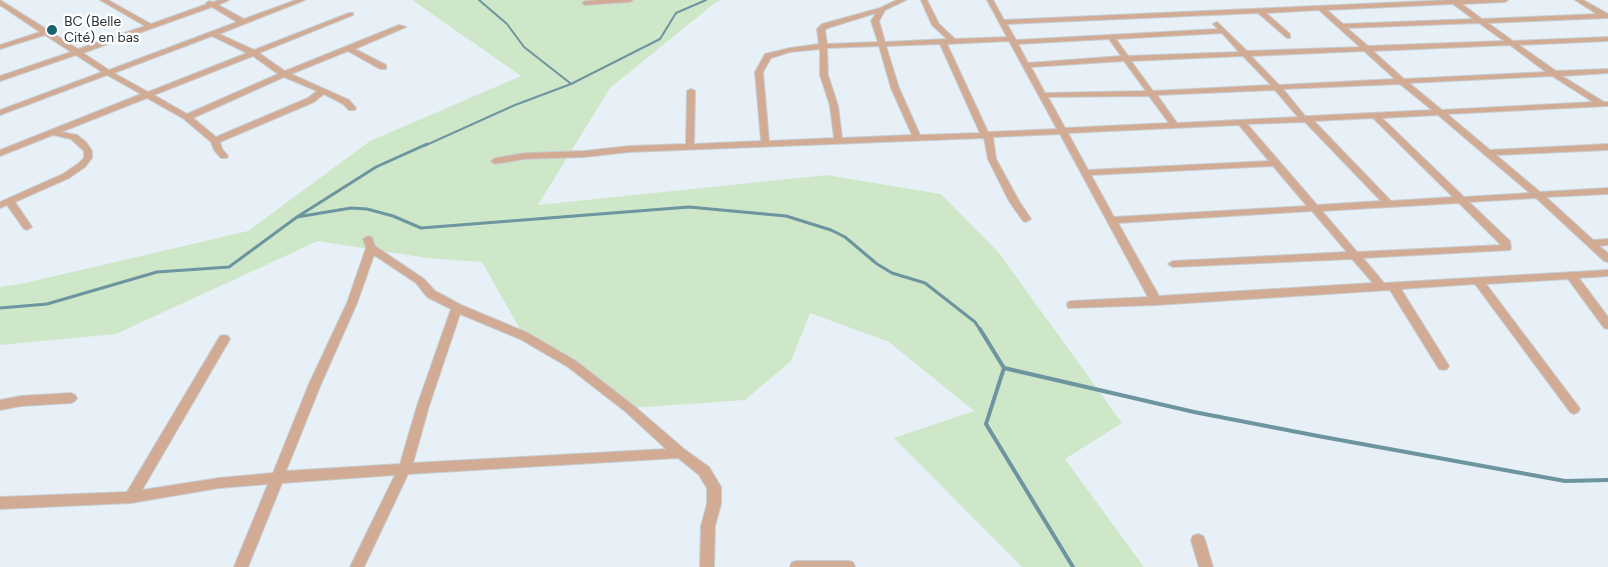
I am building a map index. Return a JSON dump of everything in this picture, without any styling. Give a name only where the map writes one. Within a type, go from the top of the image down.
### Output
[{"type":"street","points":[[103,0],[150,26]]},
{"type":"street","points":[[204,0],[243,22]]},
{"type":"street","points":[[0,79],[226,0]]},
{"type":"street","points":[[0,113],[302,0]]},
{"type":"street","points":[[585,3],[630,0]]},
{"type":"street","points":[[838,139],[834,106],[824,75],[822,27],[882,9],[903,0]]},
{"type":"street","points":[[924,0],[936,25],[954,42]]},
{"type":"street","points":[[990,0],[1156,301]]},
{"type":"street","points":[[1003,22],[1505,0]]},
{"type":"street","points":[[1578,0],[1607,16]]},
{"type":"street","points":[[1454,1],[1553,73],[1606,105]]},
{"type":"street","points":[[0,2],[11,13],[187,117],[215,141],[224,156]]},
{"type":"street","points":[[1321,8],[1365,49],[1537,194],[1608,259]]},
{"type":"street","points":[[882,9],[875,21],[895,88],[917,137]]},
{"type":"street","points":[[1260,11],[1287,36]]},
{"type":"street","points":[[0,153],[351,14]]},
{"type":"street","points":[[1340,26],[1607,16]]},
{"type":"street","points":[[1099,23],[1174,124]]},
{"type":"street","points":[[1217,24],[1304,118],[1388,203]]},
{"type":"street","points":[[187,117],[284,74],[402,27]]},
{"type":"street","points":[[765,143],[759,72],[768,56],[777,53],[823,46],[1223,31]]},
{"type":"street","points":[[0,47],[46,32]]},
{"type":"street","points":[[212,33],[254,53],[284,74],[346,102],[352,108]]},
{"type":"street","points":[[1026,65],[1608,39]]},
{"type":"street","points":[[943,43],[987,135],[992,159],[1026,219]]},
{"type":"street","points":[[348,48],[383,67]]},
{"type":"street","points":[[1043,95],[1151,93],[1275,85],[1608,71]]},
{"type":"street","points":[[215,141],[311,100],[323,91]]},
{"type":"street","points":[[690,146],[691,91]]},
{"type":"street","points":[[495,161],[525,156],[690,146],[987,135],[1174,124],[1606,105]]},
{"type":"street","points":[[1173,264],[1506,248],[1506,243],[1374,115]]},
{"type":"street","points":[[1240,121],[1356,256],[1387,286],[1443,366]]},
{"type":"street","points":[[27,227],[5,203],[66,176],[88,158],[88,151],[84,144],[74,137],[51,133]]},
{"type":"street","points":[[1488,153],[1608,147]]},
{"type":"street","points":[[1085,173],[1276,163]]},
{"type":"street","points":[[1112,220],[1608,191]]},
{"type":"street","points":[[1591,243],[1608,242]]},
{"type":"street","points":[[241,567],[315,384],[352,303],[369,243],[420,280],[431,294],[457,308],[524,336],[572,364],[704,471],[714,487],[714,504],[708,526],[707,567]]},
{"type":"street","points":[[1072,305],[1608,273]]},
{"type":"street","points":[[1571,275],[1608,326]]},
{"type":"street","points":[[1478,281],[1574,409]]},
{"type":"street","points":[[357,567],[405,468],[423,406],[457,308]]},
{"type":"street","points":[[131,497],[224,339]]},
{"type":"street","points":[[0,405],[21,401],[71,398]]},
{"type":"street","points":[[0,503],[131,497],[219,483],[279,477],[680,453]]},
{"type":"street","points":[[1198,540],[1206,567]]},
{"type":"street","points":[[797,567],[848,567]]},
{"type":"green space","points":[[412,0],[721,0],[610,88],[538,205],[827,175],[941,194],[999,253],[1122,423],[1065,459],[1144,567],[1022,567],[894,438],[974,411],[889,342],[810,313],[791,361],[745,400],[631,408],[521,331],[482,262],[427,258],[318,241],[116,334],[0,345],[0,287],[248,231],[370,141],[521,76]]},
{"type":"waterway","points":[[479,0],[507,24],[524,47],[570,83]]},
{"type":"waterway","points":[[424,146],[515,105],[571,84],[660,39],[676,13],[706,0]]},
{"type":"waterway","points":[[297,217],[376,167],[427,144]]},
{"type":"waterway","points":[[297,217],[351,208],[367,209],[393,216],[421,228],[689,207],[786,216],[831,230],[845,237],[877,264],[892,273],[925,283],[975,322],[981,331]]},
{"type":"waterway","points":[[0,308],[47,304],[157,272],[229,267],[297,217]]},
{"type":"waterway","points":[[980,329],[1004,368]]},
{"type":"waterway","points":[[1004,368],[1194,412],[1318,436],[1565,481],[1608,480]]},
{"type":"waterway","points":[[1004,368],[986,424],[1073,567]]},
{"type":"place","name":"BC (Belle Cité) en bas","points":[[52,30]]}]
